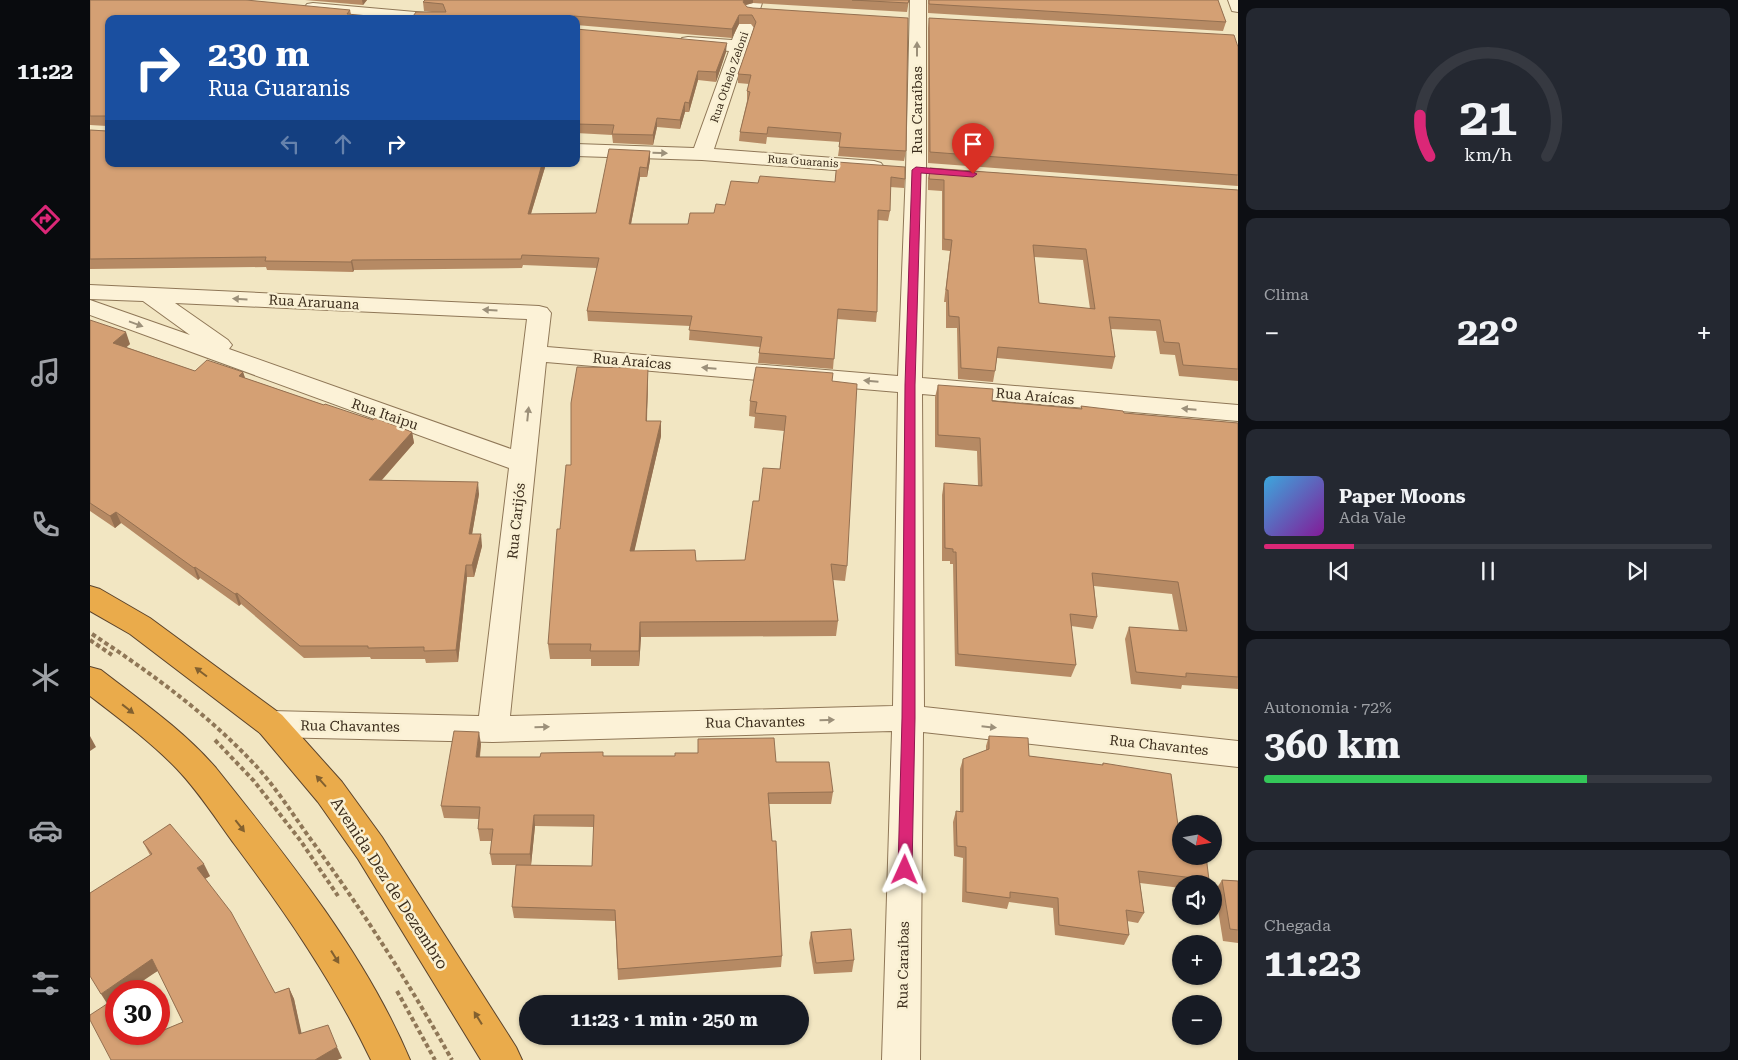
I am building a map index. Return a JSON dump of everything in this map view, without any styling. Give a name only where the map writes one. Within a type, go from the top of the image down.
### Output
[{"type":"highway","name":"Avenida Dez de Dezembro","points":[[90,597],[140,626],[271,724],[330,792],[370,848],[503,1060]]},
{"type":"highway","points":[[90,679],[166,739],[190,762],[211,788],[301,905],[339,962],[391,1060]]},
{"type":"street","points":[[297,6],[396,15],[406,0]]},
{"type":"street","points":[[1236,0],[1238,7]]},
{"type":"street","points":[[754,5],[772,11]]},
{"type":"street","name":"Rua Othelo Zeloni","points":[[702,154],[754,5]]},
{"type":"street","name":"Rua Caraíbas","points":[[901,1060],[908,718],[910,385],[926,171],[918,15]]},
{"type":"street","points":[[672,40],[739,46]]},
{"type":"street","name":"Rua Guaranis","points":[[580,150],[702,154],[926,171]]},
{"type":"street","name":"Rua Araruana","points":[[90,292],[539,313]]},
{"type":"street","name":"Rua Itaipu","points":[[150,295],[247,365]]},
{"type":"street","name":"Rua Itaipu","points":[[90,307],[523,463]]},
{"type":"street","name":"Rua Carijós","points":[[493,728],[539,313]]},
{"type":"street","name":"Rua Araícas","points":[[534,353],[1238,413]]},
{"type":"street","name":"Rua Chavantes","points":[[271,724],[493,728],[908,718],[1238,754]]},
{"type":"path","points":[[90,632],[133,660],[201,714],[258,768],[329,863],[428,1016],[452,1060]]},
{"type":"building","points":[[90,0],[246,0],[350,10],[347,14],[358,15],[105,15],[105,116],[90,116]]},
{"type":"building","points":[[425,0],[744,0],[743,2],[747,7],[753,8],[908,18],[906,151],[839,147],[841,133],[768,127],[767,134],[740,132],[750,92],[747,91],[751,75],[738,74],[756,22],[752,15],[739,15],[732,29],[580,15],[414,15],[416,12],[446,12],[443,4],[423,2]]},
{"type":"building","points":[[852,0],[909,0],[908,3]]},
{"type":"building","points":[[929,0],[1218,0],[1226,22],[929,4]]},
{"type":"building","points":[[929,18],[1234,35],[1238,47],[1238,175],[930,152]]},
{"type":"building","points":[[580,29],[727,43],[716,72],[698,71],[689,103],[685,102],[680,120],[657,118],[653,135],[612,134],[614,125],[580,124]]},
{"type":"building","points":[[90,130],[105,131],[105,167],[541,167],[528,214],[596,213],[609,149],[650,151],[647,168],[640,167],[629,224],[688,224],[690,213],[714,213],[716,204],[725,205],[731,181],[758,183],[760,176],[835,182],[837,162],[905,167],[905,179],[891,177],[890,211],[878,210],[877,312],[838,309],[834,359],[759,353],[762,337],[689,330],[692,316],[587,311],[599,258],[522,255],[521,259],[352,260],[351,262],[265,261],[266,257],[90,259]]},
{"type":"building","points":[[930,168],[1238,190],[1238,369],[1183,365],[1179,343],[1164,342],[1160,320],[1109,317],[1115,357],[998,347],[995,371],[961,368],[959,317],[949,316],[948,290],[946,290],[952,240],[944,239],[944,180],[929,179]],"holes":[[[1033,245],[1086,249],[1095,309],[1039,303]]]},
{"type":"building","points":[[90,320],[126,332],[113,343],[195,371],[207,360],[243,372],[239,376],[324,405],[373,420],[375,418],[412,432],[369,480],[478,482],[469,534],[481,534],[472,565],[466,565],[456,650],[424,651],[424,647],[300,646],[237,593],[235,594],[194,568],[116,512],[110,516],[90,503]]},
{"type":"building","points":[[577,367],[648,368],[646,421],[661,421],[630,551],[695,550],[696,561],[745,560],[753,501],[759,501],[763,468],[780,469],[786,416],[755,413],[757,402],[750,401],[756,367],[833,373],[832,381],[857,384],[847,566],[831,564],[838,621],[640,622],[639,651],[590,651],[591,644],[548,644],[557,529],[560,529],[566,465],[571,465],[571,403]]},
{"type":"building","points":[[938,385],[993,389],[992,401],[1082,409],[1081,406],[1123,411],[1124,413],[1238,423],[1238,677],[1186,673],[1186,677],[1136,672],[1129,627],[1187,631],[1178,582],[1092,573],[1097,617],[1070,614],[1076,665],[958,654],[956,552],[953,552],[953,549],[945,548],[944,483],[982,486],[980,438],[938,435]]},
{"type":"building","points":[[454,731],[479,732],[476,757],[540,757],[541,753],[603,752],[603,756],[675,756],[675,753],[698,753],[698,739],[774,738],[776,762],[829,762],[833,792],[768,793],[772,841],[776,841],[782,956],[618,969],[615,910],[512,907],[516,865],[592,866],[594,815],[534,815],[530,854],[490,854],[493,829],[478,829],[480,807],[441,806]]},
{"type":"building","points":[[989,736],[1028,738],[1029,756],[1103,765],[1103,763],[1171,774],[1177,815],[1172,815],[1172,865],[1207,865],[1208,875],[1172,875],[1138,871],[1144,913],[1126,910],[1129,935],[1059,925],[1058,898],[1010,892],[1010,898],[966,892],[966,847],[957,846],[956,811],[963,812],[963,759],[989,749]]},
{"type":"building","points":[[170,824],[204,864],[197,868],[231,912],[275,993],[289,988],[299,1034],[328,1025],[337,1047],[315,1060],[111,1060],[90,1020],[90,1015],[105,1005],[105,1045],[170,1045],[170,1027],[183,1022],[170,996],[170,980],[162,980],[152,959],[121,980],[105,980],[105,991],[101,994],[90,976],[90,893],[152,854],[143,842]]},
{"type":"building","points":[[1222,880],[1238,881],[1238,930],[1230,929]]},
{"type":"building","points":[[851,929],[854,960],[816,963],[811,932]]},
{"type":"route","points":[[905,870],[910,385],[916,170],[973,174]]}]
